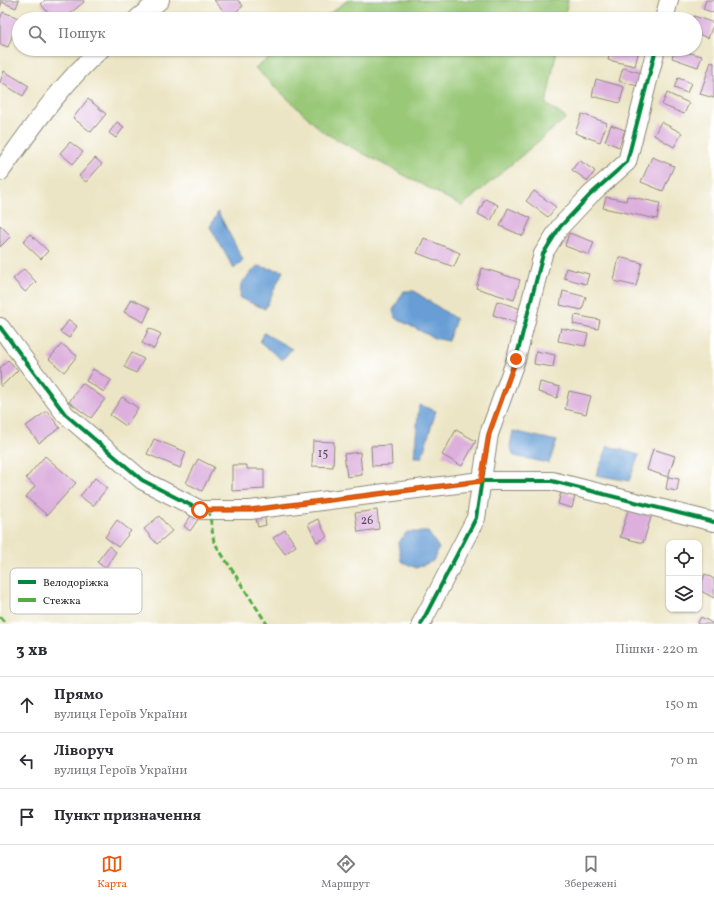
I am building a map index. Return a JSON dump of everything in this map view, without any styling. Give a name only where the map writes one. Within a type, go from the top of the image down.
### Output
[{"type":"street","points":[[141,11],[160,0]]},
{"type":"street","points":[[666,12],[670,0]]},
{"type":"street","points":[[0,172],[53,101],[93,56]]},
{"type":"street","points":[[421,624],[476,518],[489,434],[516,359],[543,254],[560,227],[590,195],[626,162],[654,56]]},
{"type":"street","points":[[0,327],[65,414],[142,480],[200,510],[250,510],[481,481],[552,481],[714,522]]},
{"type":"green space","points":[[348,0],[568,0],[565,12],[332,12]]},
{"type":"green space","points":[[271,56],[556,56],[546,104],[566,118],[462,206],[323,132],[255,68]]},
{"type":"water","points":[[218,212],[243,260],[234,269],[210,227]]},
{"type":"water","points":[[257,266],[283,271],[265,309],[240,298],[241,284]]},
{"type":"water","points":[[404,291],[414,291],[456,319],[448,341],[434,338],[395,318],[393,310]]},
{"type":"water","points":[[264,333],[292,349],[282,360],[260,342]]},
{"type":"water","points":[[419,405],[436,411],[422,457],[414,457]]},
{"type":"water","points":[[513,431],[557,441],[549,463],[514,456],[510,446]]},
{"type":"water","points":[[608,446],[639,455],[629,481],[596,475]]},
{"type":"water","points":[[407,532],[428,532],[439,548],[433,561],[416,568],[401,561],[398,543]]},
{"type":"building","points":[[0,0],[19,0],[16,8],[2,2],[0,8]]},
{"type":"building","points":[[45,0],[83,0],[84,2],[72,12],[47,12],[41,4]]},
{"type":"building","points":[[214,0],[238,0],[243,6],[235,12],[225,12]]},
{"type":"building","points":[[706,0],[714,0],[714,13],[703,9]]},
{"type":"building","points":[[3,12],[12,15],[12,36],[8,47],[0,44],[0,19]]},
{"type":"building","points":[[702,19],[714,23],[708,38],[702,36]]},
{"type":"building","points":[[609,56],[638,56],[635,66],[608,60]]},
{"type":"building","points":[[673,56],[702,56],[698,67],[672,58]]},
{"type":"building","points":[[711,62],[714,63],[714,98],[700,94]]},
{"type":"building","points":[[623,68],[645,74],[641,87],[619,81]]},
{"type":"building","points":[[4,71],[29,86],[23,96],[0,82]]},
{"type":"building","points":[[678,78],[691,83],[687,93],[674,88]]},
{"type":"building","points":[[596,79],[624,87],[620,103],[592,96]]},
{"type":"building","points":[[667,93],[689,103],[684,114],[662,105]]},
{"type":"building","points":[[88,99],[106,114],[91,132],[73,118]]},
{"type":"building","points":[[582,114],[607,123],[600,142],[575,133]]},
{"type":"building","points":[[117,122],[124,127],[116,138],[109,133]]},
{"type":"building","points":[[661,122],[682,133],[674,147],[654,135]]},
{"type":"building","points":[[611,125],[625,130],[619,147],[605,141]]},
{"type":"building","points":[[70,142],[83,152],[73,164],[60,153]]},
{"type":"building","points":[[652,157],[674,166],[663,191],[641,182]]},
{"type":"building","points":[[95,158],[102,164],[86,182],[79,176]]},
{"type":"building","points":[[579,160],[595,171],[588,181],[572,170]]},
{"type":"building","points":[[534,191],[556,207],[548,217],[526,201]]},
{"type":"building","points":[[627,196],[660,203],[657,219],[603,208],[606,197],[626,201]]},
{"type":"building","points":[[485,199],[498,205],[491,221],[478,214]]},
{"type":"building","points":[[508,208],[531,218],[523,236],[500,226]]},
{"type":"building","points":[[0,225],[11,236],[0,247]]},
{"type":"building","points":[[569,233],[594,242],[589,255],[565,246]]},
{"type":"building","points":[[30,234],[48,251],[41,259],[23,242]]},
{"type":"building","points":[[424,238],[460,253],[454,267],[417,253]]},
{"type":"building","points":[[619,257],[642,263],[636,286],[614,281]]},
{"type":"building","points":[[482,268],[520,280],[514,300],[476,288]]},
{"type":"building","points":[[566,268],[589,274],[586,284],[564,278]]},
{"type":"building","points":[[24,269],[36,282],[25,292],[13,279]]},
{"type":"building","points":[[563,291],[586,297],[582,310],[560,305]]},
{"type":"building","points":[[131,299],[150,308],[144,322],[124,312]]},
{"type":"building","points":[[497,301],[524,310],[520,324],[493,315]]},
{"type":"building","points":[[575,315],[600,320],[598,329],[573,324]]},
{"type":"building","points":[[69,320],[77,326],[69,338],[60,332]]},
{"type":"building","points":[[149,328],[161,334],[154,349],[142,343]]},
{"type":"building","points":[[561,328],[588,334],[585,346],[558,341]]},
{"type":"building","points":[[62,344],[77,356],[64,372],[49,359]]},
{"type":"building","points":[[536,351],[555,355],[553,367],[534,364]]},
{"type":"building","points":[[132,353],[144,359],[136,373],[124,367]]},
{"type":"building","points":[[8,360],[18,370],[1,387],[0,368]]},
{"type":"building","points":[[93,369],[111,380],[104,392],[86,381]]},
{"type":"building","points":[[540,382],[560,387],[557,398],[538,392]]},
{"type":"building","points":[[82,383],[105,399],[91,418],[69,402]]},
{"type":"building","points":[[569,391],[591,396],[586,414],[565,409]]},
{"type":"building","points":[[122,397],[138,408],[126,426],[110,415]]},
{"type":"building","points":[[47,411],[60,428],[39,443],[26,426]]},
{"type":"building","points":[[456,430],[476,441],[462,466],[442,455]]},
{"type":"building","points":[[154,439],[186,452],[180,468],[147,454]]},
{"type":"building","points":[[313,441],[334,442],[333,467],[312,466]]},
{"type":"building","points":[[391,445],[392,465],[372,466],[371,446]]},
{"type":"building","points":[[653,449],[675,456],[668,477],[647,470]]},
{"type":"building","points":[[360,452],[362,475],[347,477],[344,454]]},
{"type":"building","points":[[45,456],[76,483],[47,515],[26,497],[35,486],[26,478]]},
{"type":"building","points":[[198,459],[214,467],[202,491],[186,483]]},
{"type":"building","points":[[232,465],[247,465],[247,469],[264,469],[264,489],[232,491]]},
{"type":"building","points":[[668,477],[679,479],[677,491],[666,489]]},
{"type":"building","points":[[95,478],[107,488],[93,506],[80,496]]},
{"type":"building","points":[[561,492],[575,496],[572,508],[558,504]]},
{"type":"building","points":[[629,507],[652,514],[643,543],[620,537]]},
{"type":"building","points":[[377,510],[379,529],[358,532],[355,513]]},
{"type":"building","points":[[193,513],[199,518],[190,531],[184,526]]},
{"type":"building","points":[[264,513],[266,525],[258,527],[255,514]]},
{"type":"building","points":[[159,516],[172,531],[157,544],[144,529]]},
{"type":"building","points":[[318,519],[327,537],[317,542],[308,524]]},
{"type":"building","points":[[117,520],[131,531],[118,547],[105,537]]},
{"type":"building","points":[[285,530],[296,546],[285,554],[273,538]]},
{"type":"building","points":[[109,546],[116,552],[105,568],[97,562]]},
{"type":"building","points":[[705,574],[714,579],[714,598],[702,592],[702,582]]},
{"type":"building","points":[[701,617],[714,624],[697,624]]},
{"type":"marked path","points":[[209,510],[214,542],[267,624]]},
{"type":"marked path","points":[[0,617],[6,624]]},
{"type":"cycle path","points":[[421,624],[476,518],[489,434],[516,359],[543,254],[560,227],[590,195],[627,162],[654,56]]},
{"type":"cycle path","points":[[0,327],[65,414],[142,480],[200,510],[250,510],[481,481],[552,481],[714,522]]},
{"type":"route","points":[[200,510],[250,510],[481,481],[489,434],[516,359]]}]
